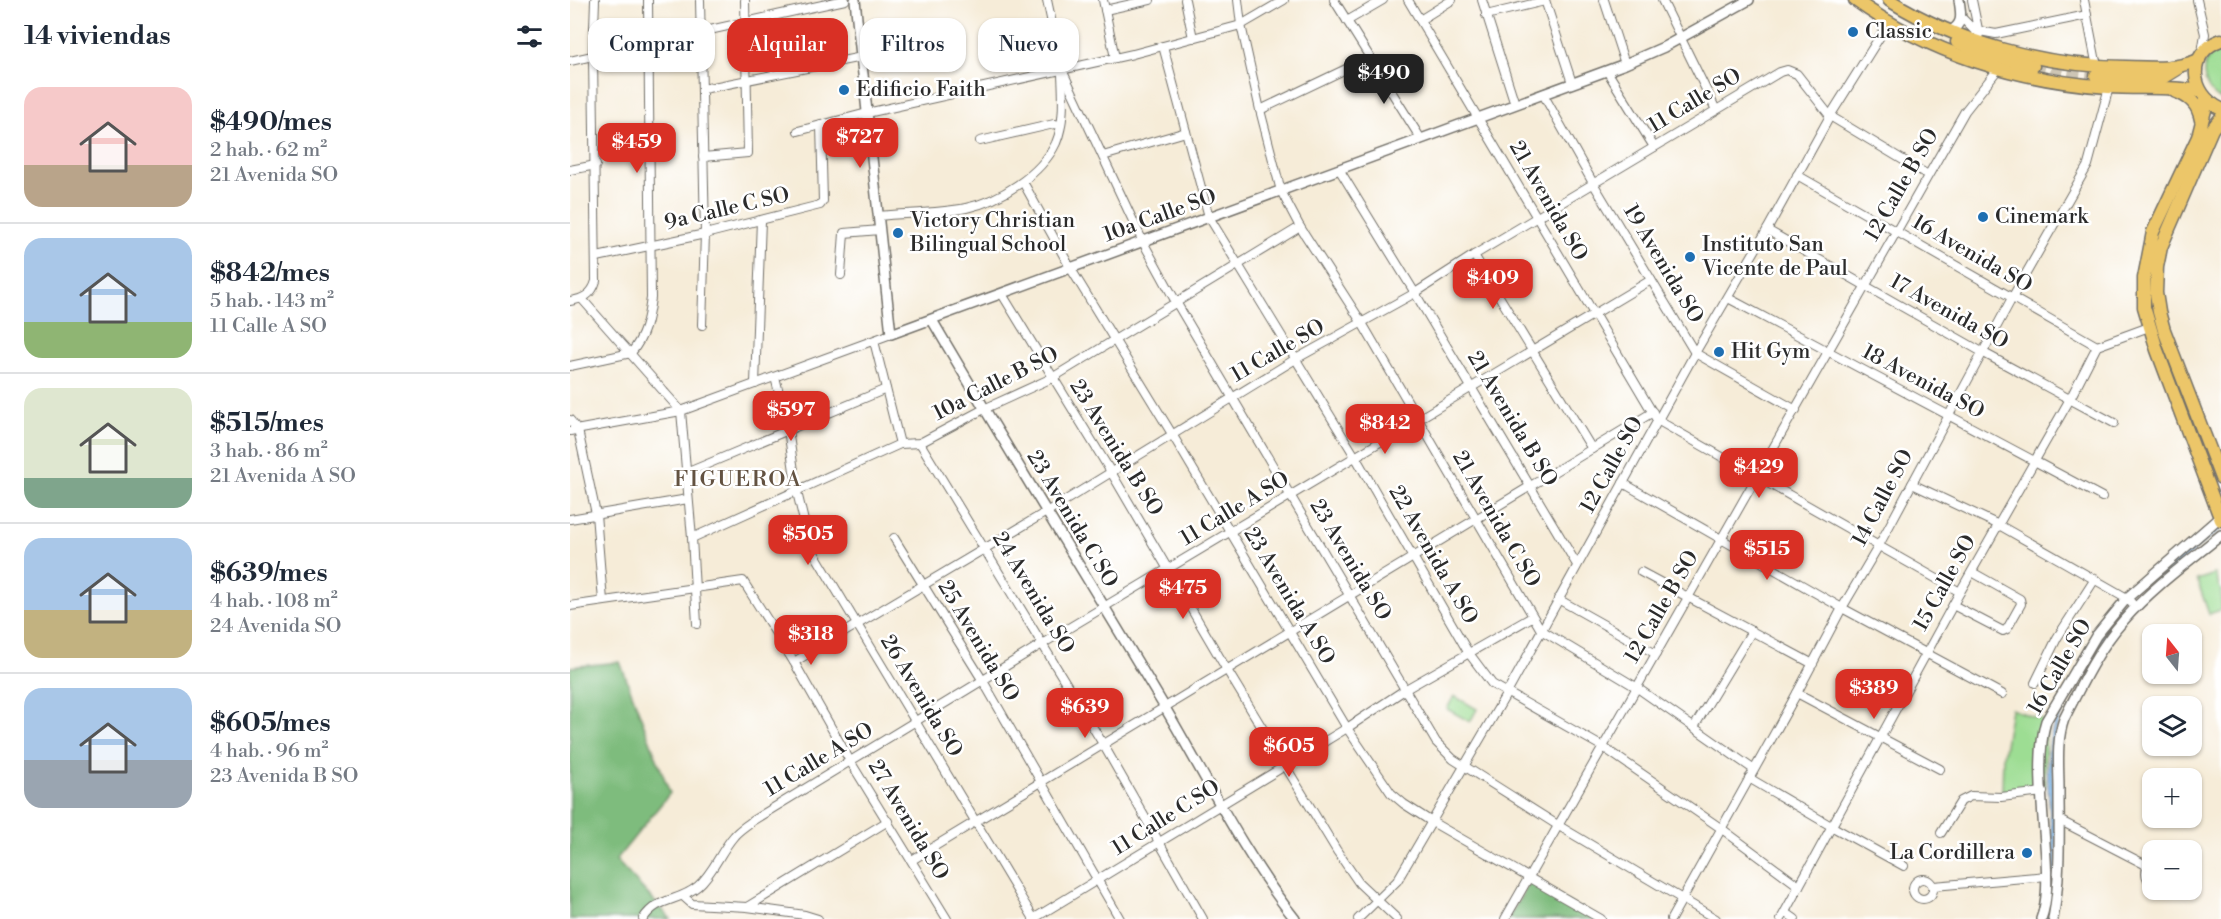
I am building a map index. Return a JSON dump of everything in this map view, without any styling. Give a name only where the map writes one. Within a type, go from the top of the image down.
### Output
[{"type":"highway","points":[[1855,0],[1889,22],[1941,47],[1999,68],[2071,83],[2109,87],[2168,88],[2202,94]]},
{"type":"highway","points":[[1894,3],[1950,31],[1984,44],[2019,55],[2097,71],[2181,67],[2200,57]]},
{"type":"highway","points":[[1894,3],[1927,28],[1954,41],[1978,51],[2033,66]]},
{"type":"highway","points":[[2221,40],[2214,42],[2200,57],[2196,66],[2196,80],[2202,94],[2209,103],[2221,109]]},
{"type":"highway","points":[[2168,88],[2184,94],[2193,101],[2198,109],[2202,125]]},
{"type":"highway","points":[[2202,94],[2202,125],[2153,232],[2144,278],[2144,307],[2149,327],[2221,518]]},
{"type":"highway","points":[[2221,118],[2212,129],[2168,227],[2157,267],[2156,293],[2164,330],[2221,478]]},
{"type":"highway","points":[[2206,479],[2221,503]]},
{"type":"street","points":[[594,18],[595,0]]},
{"type":"street","points":[[648,0],[648,18]]},
{"type":"street","points":[[700,0],[701,18]]},
{"type":"street","points":[[745,0],[745,18]]},
{"type":"street","points":[[759,18],[844,0]]},
{"type":"street","points":[[855,0],[860,47]]},
{"type":"street","name":"23 Avenida SO","points":[[1047,0],[1051,18]]},
{"type":"street","points":[[1103,0],[1115,58]]},
{"type":"street","points":[[1106,10],[1150,0]]},
{"type":"street","points":[[1185,0],[1193,38]]},
{"type":"street","name":"21 Avenida C SO","points":[[1238,0],[1241,25],[1260,110],[1281,191],[1300,227],[1362,323],[1532,617],[1541,630],[1636,687],[1754,769]]},
{"type":"street","points":[[1079,66],[1241,25],[1284,0]]},
{"type":"street","points":[[1334,0],[1421,139]]},
{"type":"street","points":[[1347,21],[1383,0]]},
{"type":"street","name":"21 Avenida SO","points":[[1408,0],[1536,219],[1658,420]]},
{"type":"street","points":[[1420,20],[1452,0]]},
{"type":"street","points":[[1482,0],[1515,104]]},
{"type":"street","points":[[1486,15],[1545,0],[1572,83]]},
{"type":"street","points":[[1604,0],[1625,64]]},
{"type":"street","points":[[1662,0],[1716,110]]},
{"type":"street","name":"10a Calle SO","points":[[574,430],[681,411],[932,320],[1625,64],[1664,47],[1749,0]]},
{"type":"street","points":[[1959,0],[1962,18],[1967,25],[1978,32],[1996,34],[2087,15]]},
{"type":"street","points":[[1972,0],[1978,32],[1984,44]]},
{"type":"street","points":[[2084,0],[2097,71]]},
{"type":"street","points":[[2198,0],[2205,34],[2200,57]]},
{"type":"street","points":[[1950,31],[1956,28],[1962,18]]},
{"type":"street","name":"12 Calle SO","points":[[1358,919],[1397,882],[1507,693],[1695,352],[1767,230],[1830,116],[1889,22]]},
{"type":"street","name":"22 Avenida A SO","points":[[1163,46],[1209,217],[1294,360],[1356,458],[1468,652],[1492,684],[1603,747],[1799,885]]},
{"type":"street","points":[[702,89],[860,56]]},
{"type":"street","points":[[570,61],[588,57]]},
{"type":"street","points":[[1260,110],[1369,57]]},
{"type":"street","name":"12 Calle B SO","points":[[1505,919],[1965,111],[1999,68]]},
{"type":"street","points":[[1607,70],[1654,147]]},
{"type":"street","name":"11 Calle SO","points":[[794,663],[1294,360],[1415,293],[1474,255],[1780,72],[1787,70],[1797,74],[1830,116]]},
{"type":"street","points":[[570,301],[582,299],[594,288],[597,257],[593,72]]},
{"type":"street","points":[[570,366],[631,353],[639,343],[648,323],[652,244],[648,72]]},
{"type":"street","points":[[702,72],[705,234],[702,325]]},
{"type":"street","points":[[703,157],[748,153],[747,72]]},
{"type":"street","points":[[863,72],[891,334]]},
{"type":"street","points":[[798,131],[867,113],[960,96],[1054,72]]},
{"type":"street","points":[[878,216],[967,208],[1006,193],[1023,183],[1050,153],[1056,142],[1061,125],[1062,72]]},
{"type":"street","name":"23 Avenida SO","points":[[1063,72],[1143,242],[1176,302],[1436,742],[1443,751],[1559,826],[1716,919]]},
{"type":"street","name":"14 Calle SO","points":[[1671,919],[1878,547],[1982,352],[2088,165],[2109,87]]},
{"type":"street","name":"19 Avenida SO","points":[[1543,94],[1593,183],[1695,352],[1796,410]]},
{"type":"street","points":[[1830,116],[1928,175]]},
{"type":"street","points":[[980,141],[1054,124],[1061,125]]},
{"type":"street","name":"9a Calle C SO","points":[[597,257],[820,206],[823,201],[821,125]]},
{"type":"street","points":[[1103,156],[1186,132]]},
{"type":"street","points":[[570,170],[596,165]]},
{"type":"street","name":"21 Avenida B SO","points":[[1339,169],[1577,565]]},
{"type":"street","name":"16 Avenida SO","points":[[1797,175],[2097,346]]},
{"type":"street","name":"23 Avenida A SO","points":[[1023,183],[1071,269],[1347,728],[1391,793],[1432,822],[1530,877]]},
{"type":"street","points":[[755,384],[761,220]]},
{"type":"street","name":"10a Calle B SO","points":[[693,538],[900,444],[920,443],[984,409],[1052,378],[1300,227]]},
{"type":"street","points":[[841,275],[844,233],[880,230]]},
{"type":"street","name":"17 Avenida SO","points":[[1767,230],[1982,352],[2114,423]]},
{"type":"street","points":[[1474,255],[1592,449]]},
{"type":"street","name":"11 Calle A SO","points":[[643,919],[656,904],[683,896],[709,875],[735,834],[752,821],[1042,644],[1651,280]]},
{"type":"street","name":"23 Avenida B SO","points":[[1002,294],[1337,851],[1359,883],[1397,919]]},
{"type":"street","name":"18 Avenida SO","points":[[1728,298],[2102,498]]},
{"type":"street","points":[[582,299],[681,411],[693,538],[697,624]]},
{"type":"street","name":"23 Avenida C SO","points":[[932,320],[1048,511],[1221,805],[1272,889],[1295,919]]},
{"type":"street","points":[[2097,346],[2149,327]]},
{"type":"street","points":[[874,341],[900,444]]},
{"type":"street","name":"15 Calle SO","points":[[1783,916],[1953,604],[2070,399],[2097,346]]},
{"type":"street","name":"26 Avenida SO","points":[[775,377],[788,429],[797,492],[810,546],[976,820],[1033,919]]},
{"type":"street","points":[[686,473],[886,389]]},
{"type":"street","points":[[912,861],[976,820],[1653,412]]},
{"type":"street","points":[[570,420],[596,514],[603,600]]},
{"type":"street","points":[[1658,420],[1960,592]]},
{"type":"street","name":"24 Avenida SO","points":[[920,443],[1103,744],[1203,919]]},
{"type":"street","points":[[1623,483],[1842,608],[2002,694]]},
{"type":"street","points":[[1912,484],[1999,525],[2127,598],[2135,608]]},
{"type":"street","points":[[570,519],[688,499]]},
{"type":"street","name":"16 Calle SO","points":[[2041,919],[2047,876],[2043,731],[2056,701],[2096,636],[2127,598],[2221,518]]},
{"type":"street","name":"16 Calle SO","points":[[2053,919],[2058,889],[2057,757],[2061,727],[2097,657],[2123,621],[2154,590],[2221,535]]},
{"type":"street","name":"25 Avenida SO","points":[[894,538],[983,681],[1120,919]]},
{"type":"street","points":[[1641,572],[1813,664]]},
{"type":"street","points":[[1953,604],[2003,631],[2007,629],[2021,604],[2020,598],[1972,572]]},
{"type":"street","points":[[2035,683],[2057,638],[2095,579]]},
{"type":"street","name":"27 Avenida SO","points":[[695,586],[743,581],[947,919]]},
{"type":"street","points":[[570,606],[695,586]]},
{"type":"street","points":[[1558,599],[1656,654]]},
{"type":"street","name":"11 Calle C SO","points":[[1033,919],[1347,728],[1406,689],[1532,617]]},
{"type":"street","points":[[1694,727],[1752,631]]},
{"type":"street","points":[[1797,693],[1940,769]]},
{"type":"street","points":[[2043,755],[2057,757]]},
{"type":"street","points":[[1749,778],[1904,866]]},
{"type":"street","points":[[1941,833],[1961,801],[1971,796],[2001,797],[2043,792]]},
{"type":"street","points":[[747,907],[888,820]]},
{"type":"street","points":[[2059,820],[2142,861]]},
{"type":"street","points":[[1934,886],[2047,876]]},
{"type":"street","points":[[1530,877],[1600,919]]},
{"type":"street","points":[[683,896],[692,904],[747,907],[818,919]]},
{"type":"street","points":[[1783,916],[1795,919]]},
{"type":"green space","points":[[2221,47],[2221,100],[2209,88],[2204,74],[2208,59]]},
{"type":"green space","points":[[2215,574],[2221,591],[2221,610],[2209,614],[2197,580]]},
{"type":"green space","points":[[620,662],[670,793],[616,860],[671,919],[570,919],[570,667]]},
{"type":"green space","points":[[1454,696],[1477,709],[1470,722],[1447,709]]},
{"type":"green space","points":[[2011,709],[2046,721],[2044,788],[2002,792],[2003,756]]},
{"type":"green space","points":[[1530,881],[1597,919],[1508,919]]},
{"type":"water","points":[[2219,524],[2221,529],[2150,588],[2112,627],[2090,660],[2059,719],[2054,743],[2053,768],[2056,872],[2054,896],[2048,919],[2044,919],[2053,870],[2048,767],[2050,742],[2056,718],[2101,634],[2133,598]]},
{"type":"tunnel","points":[[2033,66],[2096,76]]},
{"type":"place","name":"Classic","points":[[1853,32]]},
{"type":"place","name":"Edificio Faith","points":[[844,90]]},
{"type":"place","name":"Cinemark","points":[[1983,217]]},
{"type":"place","name":"Victory Christian Bilingual School","points":[[898,233]]},
{"type":"place","name":"Instituto San Vicente de Paul","points":[[1690,257]]},
{"type":"place","name":"Hit Gym","points":[[1719,352]]},
{"type":"place","name":"La Cordillera","points":[[2027,853]]},
{"type":"district","name":"FIGUEROA","points":[[738,479]]}]
